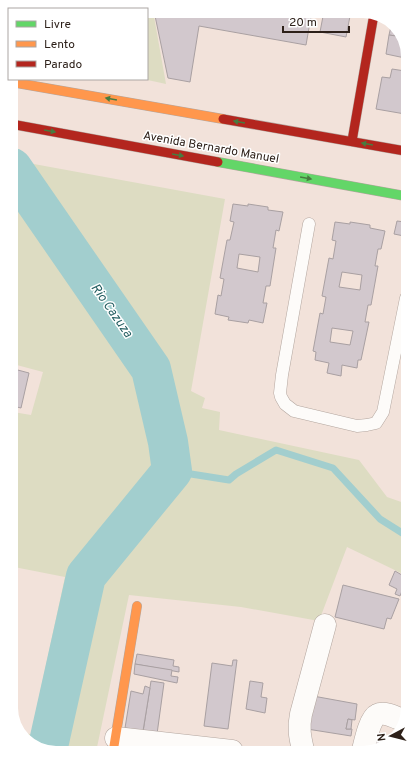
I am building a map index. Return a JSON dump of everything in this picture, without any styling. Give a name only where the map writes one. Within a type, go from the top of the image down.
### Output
[{"type":"main road","points":[[352,141],[373,20]]},
{"type":"main road","points":[[18,83],[401,150]]},
{"type":"main road","name":"Avenida Bernardo Manuel","points":[[18,125],[401,195]]},
{"type":"main road","points":[[115,745],[137,606]]},
{"type":"street","points":[[302,746],[299,724],[325,625]]},
{"type":"street","points":[[364,746],[368,728],[377,714],[385,714],[400,719]]},
{"type":"street","points":[[115,745],[134,746]]},
{"type":"lane","points":[[309,224],[282,375],[280,393],[285,404],[294,411],[358,426],[376,423],[383,412],[401,323]]},
{"type":"green space","points":[[148,18],[154,18],[166,84],[148,80]]},
{"type":"green space","points":[[18,161],[225,199],[191,391],[205,398],[202,408],[220,412],[219,430],[359,460],[387,497],[401,502],[401,573],[347,547],[319,621],[241,607],[129,595],[97,746],[54,746],[37,741],[28,734],[31,734],[65,577],[18,568],[18,413],[31,415],[43,372],[18,365]]},
{"type":"building","points":[[155,18],[311,18],[306,45],[199,26],[190,82],[168,78]]},
{"type":"building","points":[[323,18],[350,18],[346,37],[320,32]]},
{"type":"building","points":[[390,29],[395,36],[389,35]]},
{"type":"building","points":[[389,35],[395,36],[401,57],[386,54]]},
{"type":"building","points":[[392,69],[401,70],[401,113],[376,109],[382,77],[390,78]]},
{"type":"building","points":[[233,204],[248,206],[248,204],[268,207],[268,210],[283,212],[279,231],[276,230],[273,248],[276,248],[270,286],[266,286],[263,303],[267,303],[263,323],[249,320],[248,323],[228,320],[229,317],[215,314],[218,295],[221,296],[224,279],[220,278],[227,240],[230,240],[234,222],[230,221]],"holes":[[[239,254],[260,257],[258,272],[237,268]]]},
{"type":"building","points":[[397,221],[401,222],[401,235],[394,234]]},
{"type":"building","points":[[335,222],[350,224],[350,222],[370,225],[370,228],[385,231],[381,249],[378,249],[375,266],[378,266],[371,305],[368,305],[365,322],[369,322],[361,360],[358,360],[357,368],[342,365],[341,376],[327,373],[329,363],[315,360],[316,352],[313,351],[320,313],[323,314],[326,297],[322,296],[329,258],[333,259],[336,241],[332,240]],"holes":[[[342,272],[362,275],[360,290],[339,287]],[[332,328],[353,331],[350,345],[330,342]]]},
{"type":"building","points":[[18,370],[29,373],[21,408],[18,407]]},
{"type":"building","points":[[395,571],[401,574],[400,596],[395,594],[397,589],[389,585]]},
{"type":"building","points":[[343,585],[399,599],[391,619],[387,618],[384,629],[335,617]]},
{"type":"building","points":[[137,654],[174,660],[173,666],[179,667],[179,672],[135,664]]},
{"type":"building","points":[[233,660],[237,660],[228,729],[204,726],[212,663],[232,666]]},
{"type":"building","points":[[135,664],[172,670],[171,676],[178,677],[177,683],[134,674]]},
{"type":"building","points":[[151,681],[164,683],[157,734],[143,732]]},
{"type":"building","points":[[250,681],[263,683],[261,697],[267,698],[265,713],[246,709]]},
{"type":"building","points":[[145,686],[150,688],[143,731],[125,728],[131,691],[143,694]]},
{"type":"building","points":[[313,696],[357,704],[355,720],[348,719],[346,729],[352,729],[351,736],[307,729]]},
{"type":"building","points":[[348,719],[352,720],[351,729],[346,729]]},
{"type":"building","points":[[370,738],[380,742],[377,743],[368,745]]},
{"type":"waterway","name":"Rio Cazuza","points":[[18,177],[151,369],[168,442],[172,471],[86,576],[48,745]]},
{"type":"waterway","points":[[172,471],[229,480],[236,474],[276,450],[333,468],[380,519],[401,532]]},
{"type":"traffic: fast","points":[[218,162],[401,195]]},
{"type":"traffic: slow","points":[[18,83],[223,119]]},
{"type":"traffic: slow","points":[[114,746],[137,606]]},
{"type":"traffic: jam","points":[[352,141],[373,20]]},
{"type":"traffic: jam","points":[[223,119],[401,150]]},
{"type":"traffic: jam","points":[[18,125],[218,162]]}]
